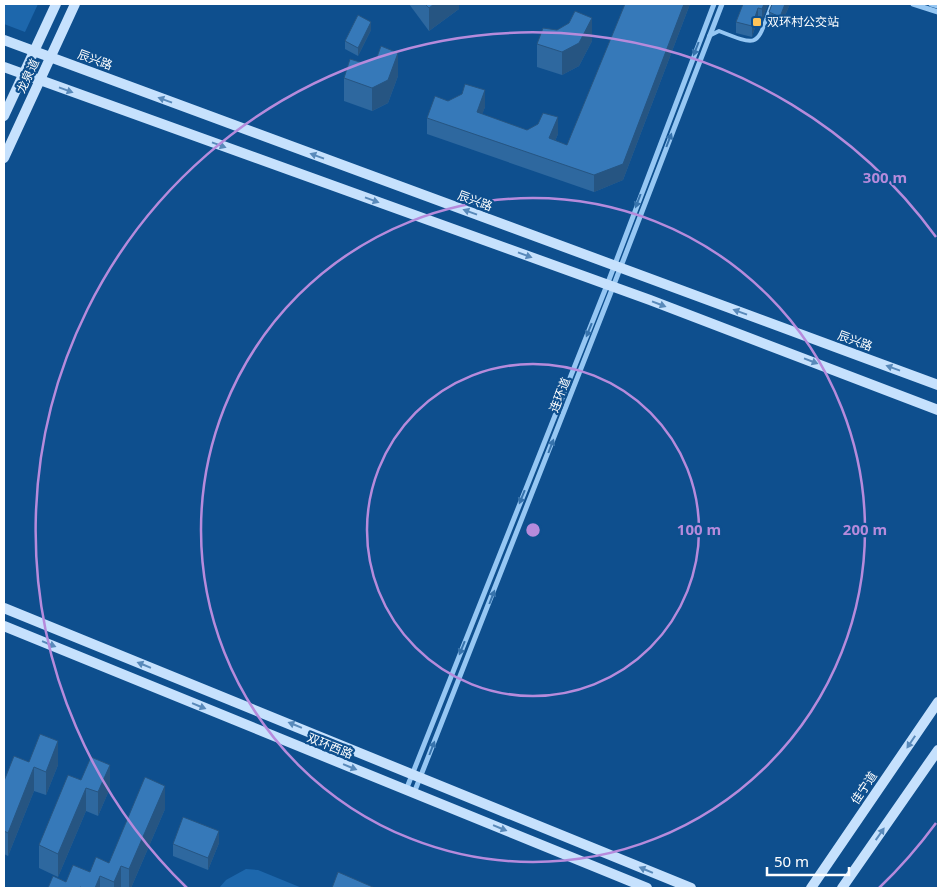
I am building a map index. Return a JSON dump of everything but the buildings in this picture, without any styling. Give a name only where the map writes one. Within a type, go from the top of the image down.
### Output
[{"type":"main road","name":"龙泉道","points":[[4,116],[56,4]]},
{"type":"main road","name":"龙泉道","points":[[4,158],[75,4]]},
{"type":"main road","name":"辰兴路","points":[[4,40],[938,385]]},
{"type":"main road","points":[[4,67],[610,286],[938,410]]},
{"type":"main road","name":"双环西路","points":[[4,608],[691,888]]},
{"type":"main road","name":"双环西路","points":[[4,626],[647,888]]},
{"type":"main road","name":"佳宁道","points":[[811,888],[938,702]]},
{"type":"main road","points":[[842,888],[938,750]]},
{"type":"street","points":[[617,266],[714,4]]},
{"type":"street","name":"连环道","points":[[410,792],[722,4]]},
{"type":"street","points":[[913,4],[938,12]]},
{"type":"street","points":[[931,4],[938,6]]},
{"type":"street","name":"连环道","points":[[410,792],[610,286]]},
{"type":"lane","points":[[709,36],[719,31],[747,42],[754,41],[759,35],[772,4]]},
{"type":"shaded area","points":[[4,4],[38,4],[25,32],[4,24]]},
{"type":"shaded area","points":[[246,869],[258,870],[302,888],[219,888],[226,880]]},
{"type":"place","name":"双环村公交站","points":[[757,22]]}]
